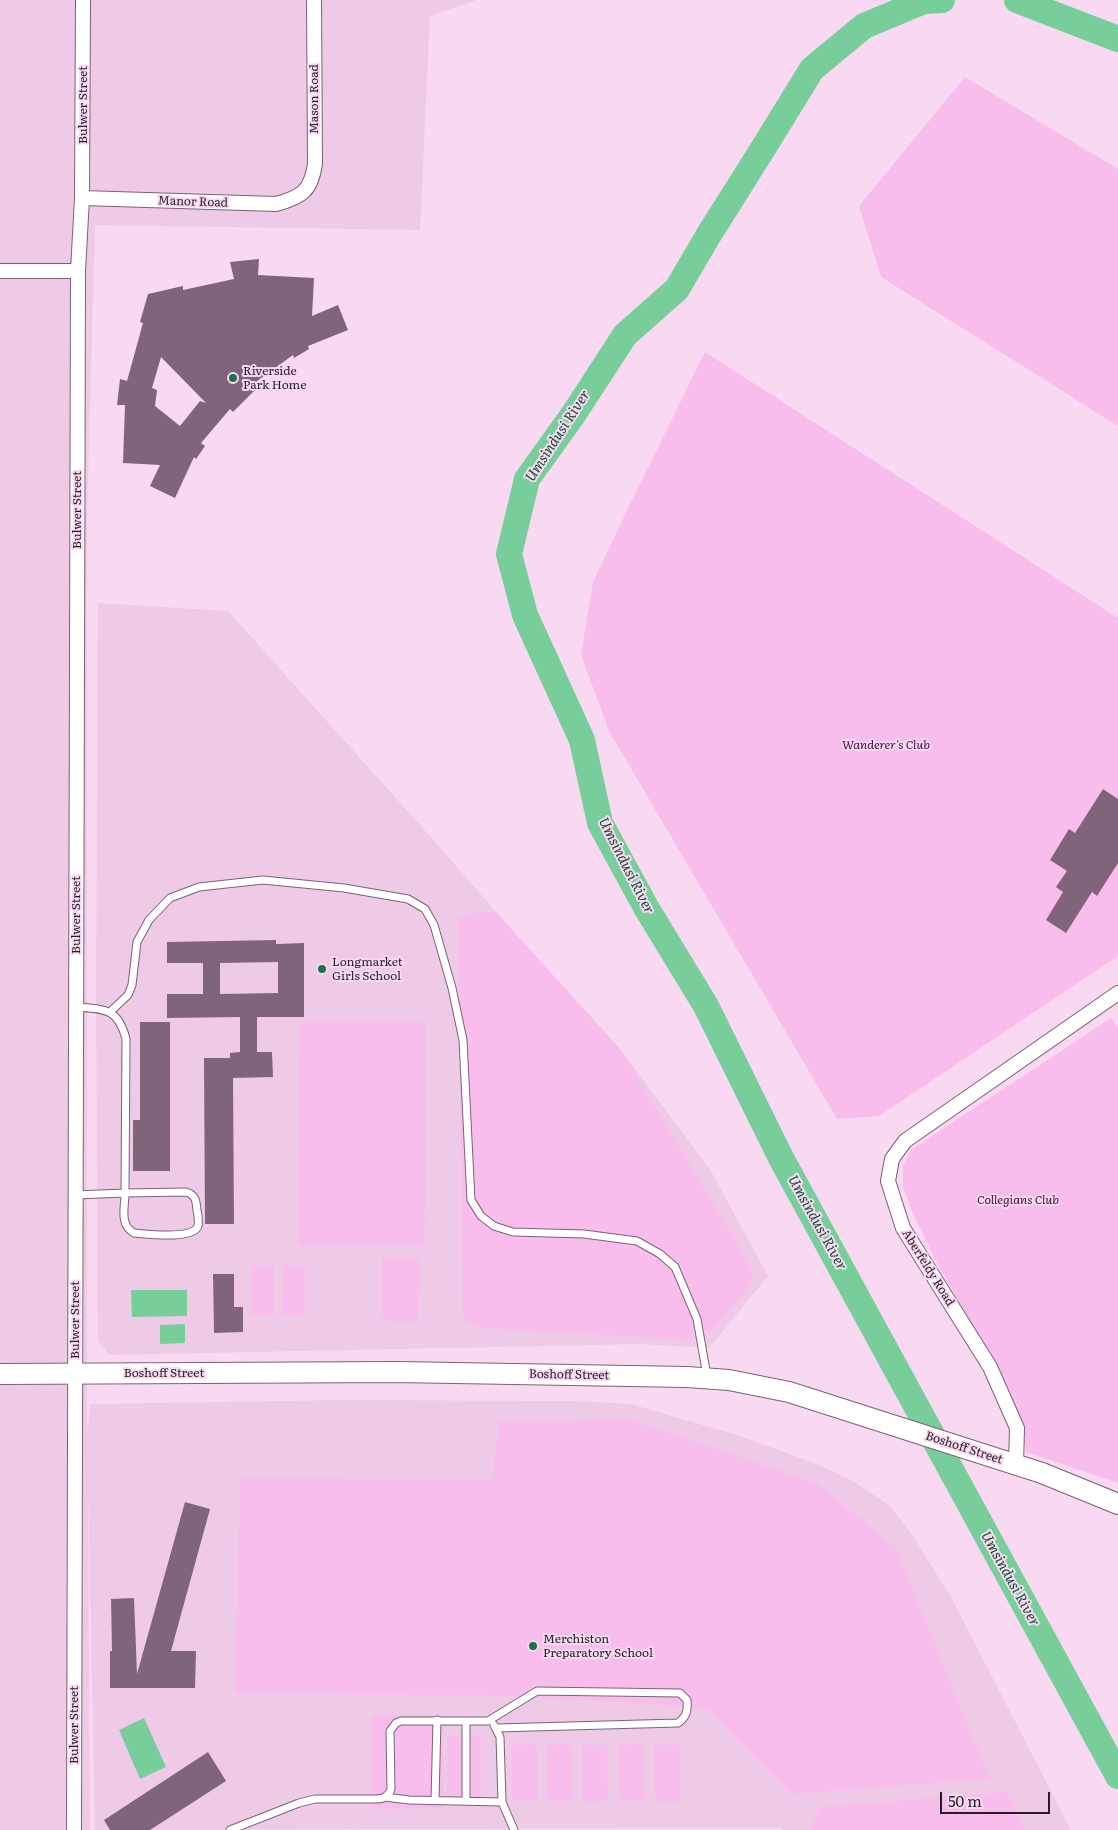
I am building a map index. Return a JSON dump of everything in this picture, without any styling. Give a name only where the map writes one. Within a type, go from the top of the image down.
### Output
[{"type":"main road","name":"Boshoff Street","points":[[0,1374],[397,1372],[730,1380],[789,1392],[1042,1473],[1118,1504]]},
{"type":"street","name":"Bulwer Street","points":[[74,1830],[78,271],[82,198],[83,0]]},
{"type":"street","name":"Mason Road","points":[[302,194],[313,178],[315,164],[314,0]]},
{"type":"street","name":"Manor Road","points":[[82,198],[276,204],[294,199],[302,194]]},
{"type":"street","points":[[0,271],[78,271]]},
{"type":"street","name":"Aberfeldy Road","points":[[1016,1465],[1017,1428],[990,1367],[903,1228],[888,1181],[892,1159],[905,1141],[1118,993]]},
{"type":"lane","points":[[110,1012],[128,996],[132,985],[137,942],[148,920],[170,898],[199,887],[263,880],[344,888],[408,899],[425,909],[434,924],[452,988],[463,1040],[471,1200],[481,1216],[494,1226],[514,1232],[584,1234],[637,1241],[660,1254],[675,1267],[697,1320],[708,1378]]},
{"type":"lane","points":[[75,1195],[125,1193],[186,1192],[192,1194],[196,1199],[198,1224],[195,1230],[186,1235],[134,1233],[127,1229],[124,1222],[125,1193],[126,1039],[119,1020],[110,1012],[76,1007]]},
{"type":"lane","points":[[385,1797],[391,1789],[390,1731],[392,1727],[401,1721],[488,1721],[537,1691],[680,1693],[687,1700],[688,1711],[678,1723],[496,1728]]},
{"type":"lane","points":[[435,1801],[437,1720]]},
{"type":"lane","points":[[466,1721],[466,1801]]},
{"type":"lane","points":[[488,1721],[496,1728],[500,1737],[502,1802],[514,1830]]},
{"type":"lane","points":[[230,1830],[299,1803],[315,1799],[376,1799],[385,1797],[409,1800],[502,1802]]},
{"type":"shaded area","name":"Merchiston Preparatory School","points":[[0,0],[477,0],[430,16],[420,230],[95,225],[87,518],[87,1431],[91,1404],[345,1400],[573,1401],[631,1404],[740,1436],[817,1464],[853,1481],[889,1505],[911,1533],[951,1597],[1071,1830],[781,1830],[781,1828],[95,1830],[88,1482],[90,1830],[0,1830]]},
{"type":"shaded area","name":"Longmarket Girls School","points":[[98,603],[228,611],[621,1050],[711,1171],[768,1276],[709,1348],[640,1344],[109,1355],[98,1341],[96,993]]},
{"type":"shaded area","points":[[131,1290],[187,1290],[187,1316],[132,1317]]},
{"type":"shaded area","points":[[185,1324],[185,1343],[160,1344],[160,1325]]},
{"type":"shaded area","points":[[144,1718],[166,1767],[140,1779],[119,1730]]},
{"type":"green space","points":[[965,77],[1118,169],[1118,426],[881,277],[859,206]]},
{"type":"green space","name":"Wanderer's Club","points":[[705,352],[1118,618],[1118,956],[879,1116],[837,1119],[609,731],[581,655],[593,582]]},
{"type":"green space","points":[[480,912],[496,912],[621,1050],[743,1253],[753,1278],[744,1294],[706,1335],[693,1340],[479,1328],[463,1319],[458,920],[465,915]]},
{"type":"green space","name":"Collegians Club","points":[[1111,1018],[1118,1027],[1118,1483],[1026,1452],[1011,1393],[937,1263],[913,1214],[903,1187],[903,1165],[911,1150]]},
{"type":"green space","points":[[299,1022],[426,1022],[425,1245],[298,1245]]},
{"type":"green space","points":[[382,1258],[420,1258],[418,1322],[381,1321]]},
{"type":"green space","points":[[283,1265],[305,1266],[305,1315],[282,1315]]},
{"type":"green space","points":[[252,1266],[274,1266],[274,1315],[251,1315]]},
{"type":"green space","points":[[631,1420],[816,1483],[896,1548],[990,1779],[792,1794],[708,1708],[512,1696],[235,1693],[240,1478],[492,1480],[499,1422]]},
{"type":"green space","points":[[372,1715],[443,1715],[444,1808],[372,1809]]},
{"type":"green space","points":[[447,1736],[481,1736],[481,1805],[447,1805]]},
{"type":"green space","points":[[537,1744],[538,1801],[512,1801],[511,1745]]},
{"type":"green space","points":[[571,1744],[572,1801],[547,1801],[546,1745]]},
{"type":"green space","points":[[644,1744],[645,1801],[619,1801],[618,1745]]},
{"type":"green space","points":[[582,1745],[607,1745],[608,1801],[582,1802]]},
{"type":"green space","points":[[654,1745],[680,1745],[681,1802],[655,1802]]},
{"type":"green space","points":[[1007,1792],[1024,1830],[809,1830],[820,1807]]},
{"type":"building","name":"Riverside Park Home","points":[[259,259],[258,275],[314,278],[312,316],[338,305],[348,330],[308,346],[309,349],[294,358],[293,355],[257,381],[261,384],[233,412],[230,409],[201,443],[205,446],[196,459],[194,457],[175,498],[150,486],[160,465],[123,463],[125,405],[117,405],[120,379],[127,381],[143,323],[140,322],[148,294],[183,286],[183,290],[234,279],[230,262]],"holes":[[[161,357],[206,403],[200,401],[180,426],[155,406],[157,390],[152,388]]]},
{"type":"building","points":[[1103,789],[1118,799],[1118,863],[1097,896],[1092,892],[1066,933],[1046,920],[1063,892],[1056,887],[1067,871],[1050,860],[1069,829],[1075,833]]},
{"type":"building","points":[[276,940],[276,944],[304,943],[304,1017],[257,1017],[257,1052],[272,1052],[273,1077],[233,1078],[234,1224],[205,1224],[204,1058],[230,1058],[230,1053],[240,1052],[240,1017],[167,1018],[167,994],[203,994],[203,963],[167,963],[167,942]],"holes":[[[278,962],[278,993],[220,994],[220,963]]]},
{"type":"building","points":[[140,1022],[170,1022],[170,1171],[133,1171],[133,1120],[140,1120]]},
{"type":"building","points":[[213,1274],[234,1274],[234,1307],[243,1307],[243,1332],[214,1333]]},
{"type":"building","points":[[185,1502],[210,1509],[171,1651],[196,1651],[195,1688],[110,1688],[110,1651],[112,1651],[111,1599],[134,1598],[137,1674]]},
{"type":"building","points":[[208,1752],[226,1781],[150,1830],[110,1830],[104,1820]]},
{"type":"waterway","name":"Umsindusi River","points":[[942,0],[924,1],[864,26],[812,69],[677,289],[625,335],[573,415],[527,479],[509,554],[525,615],[582,740],[600,823],[647,909],[706,1006],[781,1158],[1118,1776]]},
{"type":"waterway","name":"Umsindusi River","points":[[1017,0],[1118,39]]},
{"type":"place","name":"Riverside Park Home","points":[[233,378]]},
{"type":"place","name":"Longmarket Girls School","points":[[322,969]]},
{"type":"place","name":"Merchiston Preparatory School","points":[[533,1646]]}]
